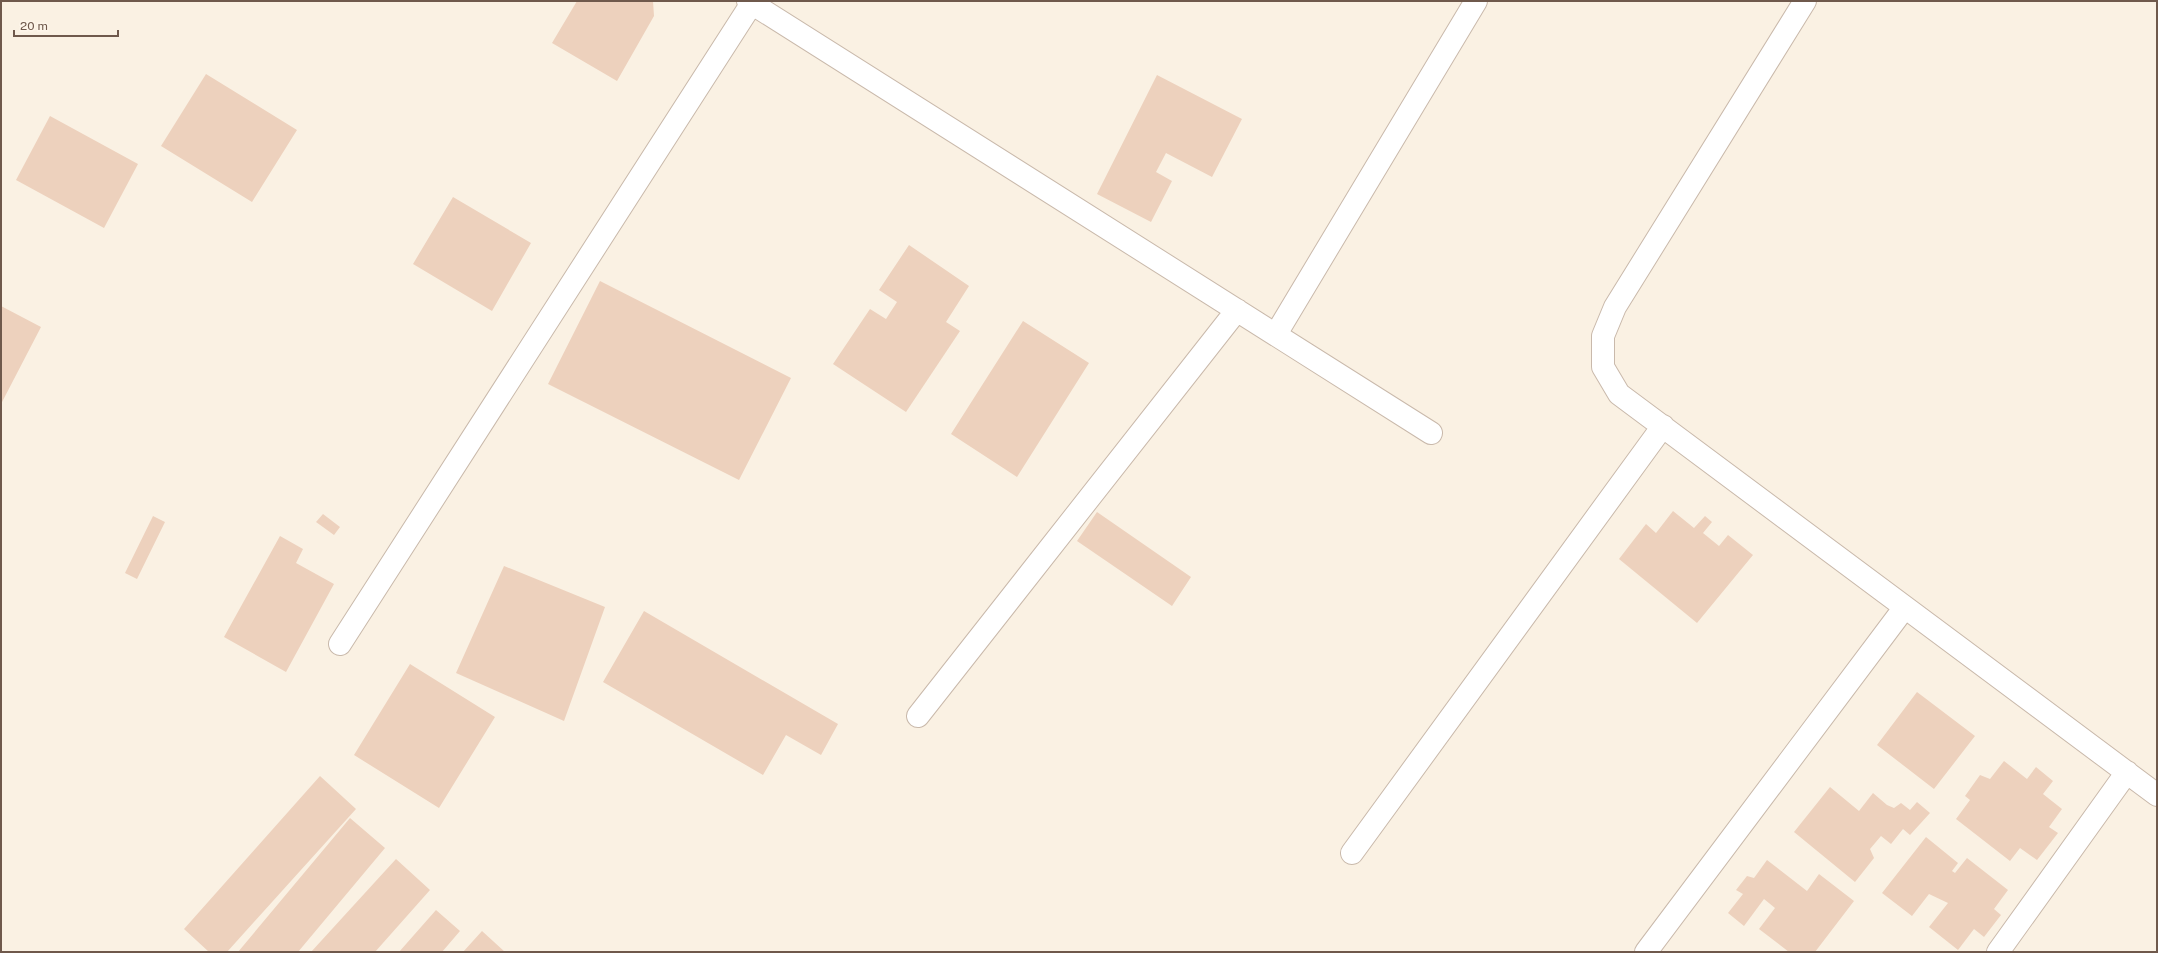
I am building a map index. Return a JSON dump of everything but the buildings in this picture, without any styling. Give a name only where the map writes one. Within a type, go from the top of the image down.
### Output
[{"type":"street","points":[[1276,334],[1476,1]]},
{"type":"street","points":[[1805,1],[1615,307],[1603,336],[1603,368],[1619,394],[2157,795]]},
{"type":"street","points":[[340,644],[750,2],[1431,432]]},
{"type":"street","points":[[918,716],[1237,310]]},
{"type":"street","points":[[1352,853],[1663,426]]},
{"type":"street","points":[[1646,952],[1905,607]]},
{"type":"street","points":[[1998,952],[2127,772]]}]
